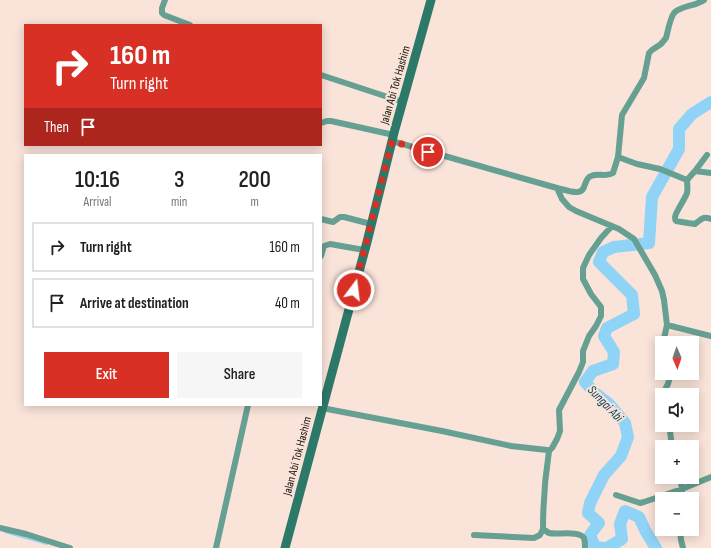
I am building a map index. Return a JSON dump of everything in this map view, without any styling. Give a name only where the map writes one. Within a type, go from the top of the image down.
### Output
[{"type":"main road","name":"Jalan Abi Tok Hashim","points":[[285,548],[431,0]]},
{"type":"street","points":[[165,0],[162,13],[187,24]]},
{"type":"street","points":[[322,123],[331,121],[393,138],[557,188],[581,192],[587,179],[590,177],[596,175],[608,176],[613,173],[618,157],[622,115],[644,78],[649,54],[666,38],[673,16],[680,10],[704,0]]},
{"type":"street","points":[[322,75],[403,102]]},
{"type":"street","points":[[707,155],[687,180],[687,193],[675,216],[675,219],[695,224],[704,217],[711,219]]},
{"type":"street","points":[[618,157],[637,164],[660,169],[687,180]]},
{"type":"street","points":[[695,171],[711,173]]},
{"type":"street","points":[[557,188],[562,199],[569,207],[612,226],[628,234],[634,239],[650,266],[662,291],[667,325],[665,336]]},
{"type":"street","points":[[322,219],[333,222],[340,217],[344,217],[371,224]]},
{"type":"street","points":[[474,535],[534,538],[540,535],[543,529],[546,473],[549,451],[557,439],[560,431],[559,410],[579,372],[583,362],[583,352],[585,346],[600,316],[601,307],[591,294],[583,279],[583,268],[589,255],[612,226]]},
{"type":"street","points":[[322,253],[324,246],[330,244],[364,250]]},
{"type":"street","points":[[667,325],[711,336]]},
{"type":"street","points":[[216,548],[248,406]]},
{"type":"street","points":[[322,408],[511,446],[543,449],[549,451]]},
{"type":"street","points":[[616,495],[640,503],[682,489],[711,477]]},
{"type":"street","points":[[681,484],[682,489]]},
{"type":"street","points":[[0,528],[26,534],[70,548]]},
{"type":"street","points":[[543,529],[548,532],[576,534],[582,536],[585,548]]},
{"type":"street","points":[[681,536],[683,548]]},
{"type":"waterway","name":"Sungai Abi","points":[[604,548],[595,547],[590,535],[599,523],[588,513],[590,503],[604,475],[621,456],[628,437],[625,423],[610,405],[595,393],[585,382],[593,371],[613,364],[614,352],[604,336],[607,328],[634,314],[632,295],[599,262],[603,252],[614,247],[649,243],[652,197],[679,149],[679,129],[692,114],[711,102]]},
{"type":"waterway","name":"Sungai Abi","points":[[607,548],[622,539],[620,524],[625,511],[639,517],[656,548]]},
{"type":"waterway","points":[[5,532],[47,544]]},
{"type":"route","points":[[354,290],[392,141],[428,152]]}]
